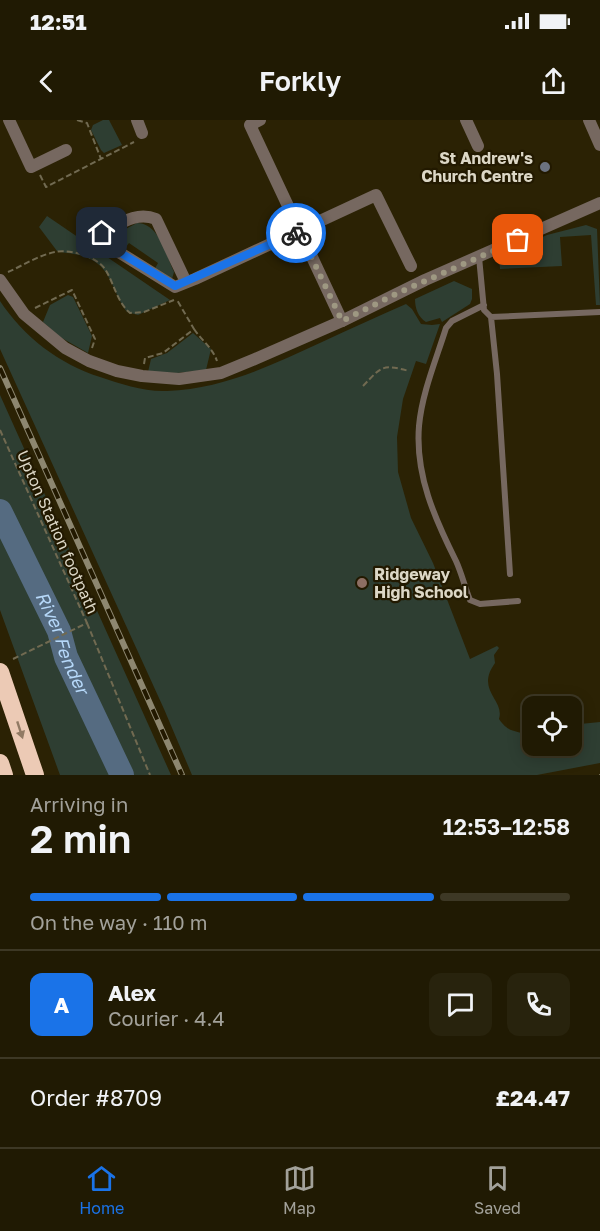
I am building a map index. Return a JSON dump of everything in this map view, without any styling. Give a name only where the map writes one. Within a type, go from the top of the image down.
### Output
[{"type":"highway","points":[[5,672],[35,775]]},
{"type":"highway","points":[[0,764],[4,775]]},
{"type":"street","points":[[9,120],[31,167],[66,150]]},
{"type":"street","points":[[137,120],[142,132]]},
{"type":"street","points":[[466,120],[478,146]]},
{"type":"street","points":[[252,122],[299,231],[342,321]]},
{"type":"street","points":[[594,123],[600,145]]},
{"type":"street","points":[[179,289],[376,195],[411,266]]},
{"type":"street","points":[[0,278],[24,314],[65,348],[89,361],[117,371],[179,379],[221,373],[342,321],[398,293],[600,203]]},
{"type":"street","points":[[145,214],[156,219],[179,289],[101,241],[99,237],[102,233],[136,216],[145,214]]},
{"type":"lane","points":[[479,257],[484,310],[491,317],[498,374],[510,574]]},
{"type":"lane","points":[[484,305],[452,321],[446,328],[428,384],[419,426],[420,466],[428,502],[448,548],[456,560],[470,600],[480,604],[518,601]]},
{"type":"lane","points":[[491,317],[600,312]]},
{"type":"path","points":[[77,120],[87,123],[101,159]]},
{"type":"path","points":[[35,165],[46,186],[145,137],[142,132]]},
{"type":"path","points":[[0,278],[54,252],[67,251],[85,255],[105,268],[120,300],[130,313],[144,312],[179,289],[194,329],[213,351],[221,373]]},
{"type":"path","points":[[24,314],[72,290],[95,339],[89,361]]},
{"type":"path","points":[[142,376],[145,358],[163,353],[194,329]]},
{"type":"path","points":[[363,386],[378,370],[386,366],[409,370]]},
{"type":"path","name":"Upton Station footpath","points":[[0,430],[87,623],[51,642],[5,672]]},
{"type":"path","points":[[87,623],[150,775]]},
{"type":"green space","points":[[109,120],[122,145],[104,153],[91,130],[93,125]]},
{"type":"green space","points":[[47,216],[170,300],[138,315],[127,312],[108,275],[97,263],[82,256],[57,251],[39,227]]},
{"type":"green space","points":[[137,223],[151,228],[161,241],[174,272],[172,279],[153,272],[158,263],[129,243],[123,251],[114,244],[116,234]]},
{"type":"green space","points":[[586,225],[597,229],[600,305],[596,305],[591,235],[560,237],[562,266],[500,269],[499,257],[547,235]]},
{"type":"green space","points":[[454,281],[472,289],[470,304],[442,322],[440,318],[426,322],[418,312],[415,299]]},
{"type":"green space","points":[[68,295],[73,297],[92,336],[88,353],[60,337],[43,322],[50,305]]},
{"type":"green space","name":"Ridgeway High School","points":[[0,301],[31,337],[70,365],[124,385],[167,391],[208,386],[247,374],[406,304],[421,324],[440,324],[426,364],[416,361],[403,399],[397,437],[398,472],[411,518],[433,563],[470,659],[497,646],[499,648],[494,655],[495,663],[488,681],[489,688],[500,712],[499,719],[510,729],[522,733],[522,756],[582,756],[582,724],[600,722],[600,763],[537,775],[192,775],[0,349]]},
{"type":"green space","points":[[193,333],[211,349],[206,370],[177,373],[148,372],[151,359],[167,353]]},
{"type":"green space","points":[[0,395],[171,775],[60,775],[0,610]]},
{"type":"waterway","name":"River Fender","points":[[0,511],[59,631],[66,657],[122,775]]},
{"type":"railway","points":[[0,368],[182,775]]},
{"type":"way so far","points":[[296,233],[299,231],[342,321],[425,280],[518,240]]},
{"type":"place","name":"St Andrew's Church Centre","points":[[545,167]]},
{"type":"place","name":"Ridgeway High School","points":[[362,583]]},
{"type":"route","points":[[102,233],[99,237],[101,241],[175,286],[296,233]]}]
